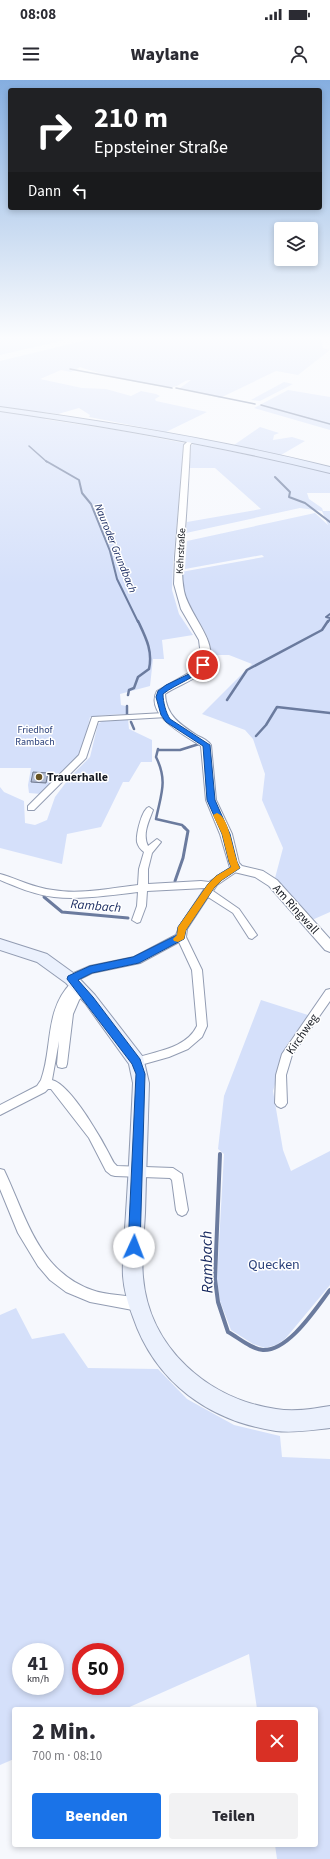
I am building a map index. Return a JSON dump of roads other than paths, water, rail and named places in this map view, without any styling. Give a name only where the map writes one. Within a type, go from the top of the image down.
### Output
[{"type":"main road","points":[[72,419],[266,454],[330,470]]},
{"type":"main road","points":[[0,944],[42,958],[77,984],[137,1062],[141,1082],[136,1172],[133,1276],[138,1305],[150,1336],[170,1364],[187,1381],[211,1399],[238,1412],[262,1419],[297,1422],[330,1417]]},
{"type":"street","name":"Kehrstraße","points":[[164,715],[160,693],[168,687],[196,673],[203,665],[206,654],[204,640],[185,610],[182,601],[178,571],[187,445],[191,440]]},
{"type":"street","points":[[31,808],[83,756],[95,719],[164,715],[173,725],[206,745],[211,800],[226,834],[236,868],[219,878],[209,889],[182,929],[181,937],[197,970],[202,1026],[200,1034],[192,1042],[182,1047],[137,1062]]},
{"type":"street","points":[[148,851],[142,844],[141,836],[149,810]]},
{"type":"street","points":[[137,920],[142,905],[148,851],[151,846],[157,842]]},
{"type":"street","name":"Am Ringwall","points":[[236,868],[259,874],[273,883],[330,947]]},
{"type":"street","points":[[0,877],[34,890],[54,894],[87,894],[143,887],[201,884],[236,911],[252,935]]},
{"type":"street","points":[[0,1110],[40,1089],[46,1084],[49,1074],[58,1014],[66,996],[90,970],[136,960],[181,937]]},
{"type":"street","points":[[62,1064],[71,1004],[76,995],[77,984]]},
{"type":"street","name":"Kirchweg","points":[[281,1103],[281,1075],[286,1054],[330,993]]},
{"type":"street","points":[[46,1084],[54,1084],[59,1089],[93,1134],[110,1167],[115,1171],[173,1174],[178,1178],[182,1210]]},
{"type":"street","points":[[0,1174],[32,1250],[53,1275],[71,1287],[92,1296],[138,1305]]},
{"type":"waterway","points":[[312,419],[330,424]]},
{"type":"waterway","name":"Nauroder Grundbach","points":[[29,446],[47,462]]},
{"type":"waterway","name":"Nauroder Grundbach","points":[[46,461],[79,480],[82,493],[91,504],[110,551],[117,579],[138,622]]},
{"type":"waterway","points":[[275,477],[290,492],[289,497],[305,503],[330,522]]},
{"type":"waterway","points":[[330,614],[326,617],[330,618]]},
{"type":"waterway","name":"Nauroder Grundbach","points":[[128,695],[129,690],[134,688],[138,677],[149,669],[150,662],[148,645],[138,621]]},
{"type":"waterway","points":[[227,700],[247,670],[322,630],[328,621]]},
{"type":"waterway","points":[[127,706],[127,715]]},
{"type":"waterway","points":[[256,736],[266,725],[277,707],[330,713]]},
{"type":"waterway","points":[[131,722],[134,729]]},
{"type":"waterway","points":[[158,750],[180,750],[199,744]]},
{"type":"waterway","points":[[158,749],[156,757],[160,766],[163,781],[156,819],[182,825],[188,831],[183,858],[175,881]]},
{"type":"waterway","name":"Rambach","points":[[44,897],[62,912],[128,918]]},
{"type":"waterway","name":"Rambach","points":[[220,1154],[215,1279],[218,1302],[228,1332],[254,1348],[263,1350],[273,1348],[282,1344],[301,1327],[330,1290]]},
{"type":"place","name":"Trauerhalle","points":[[39,777]]},
{"type":"park label","name":"Friedhof Rambach","points":[[35,734]]},
{"type":"park label","name":"Quecken","points":[[274,1264]]}]
